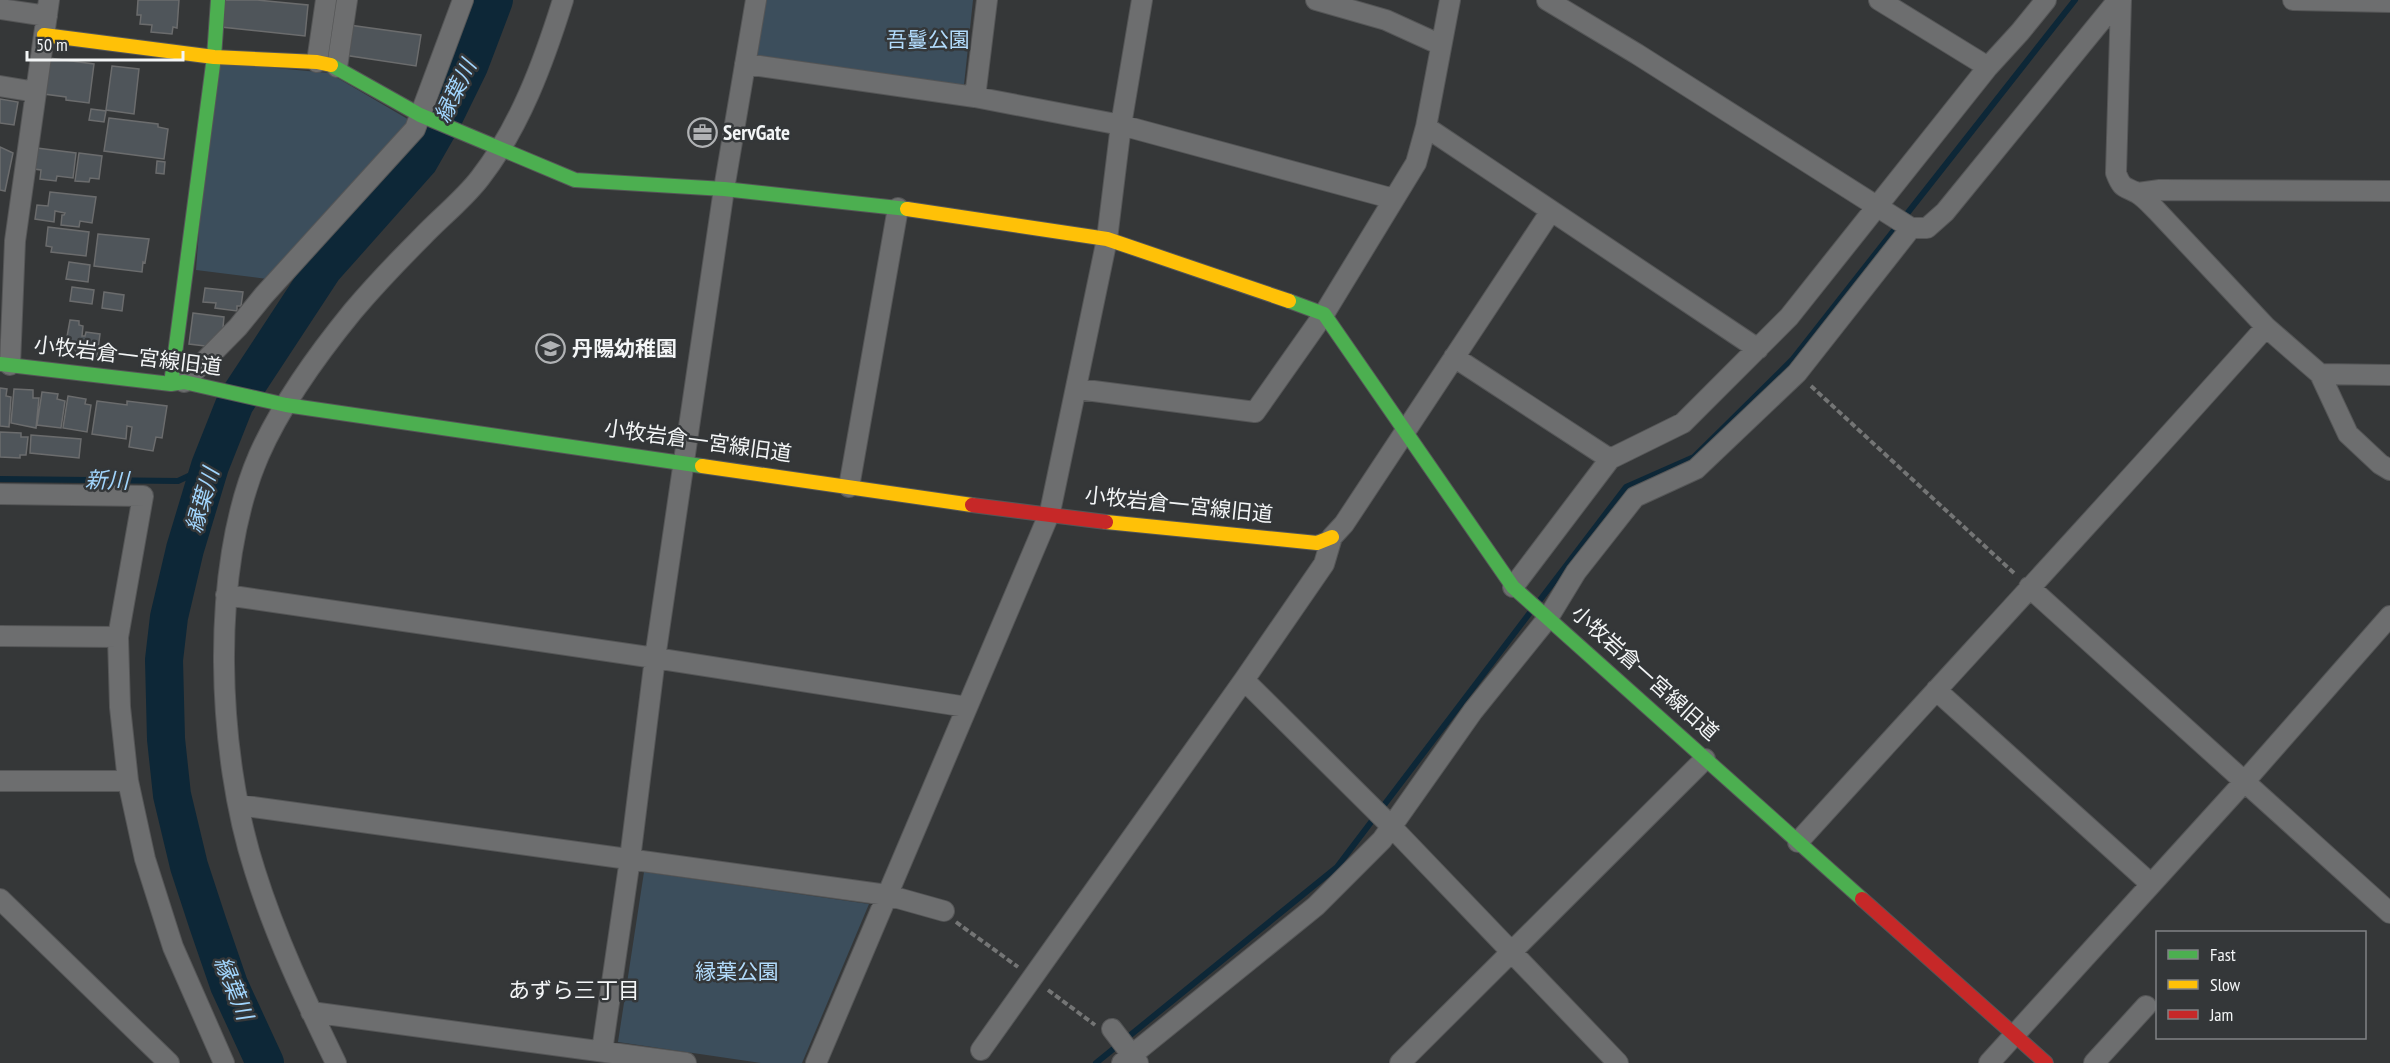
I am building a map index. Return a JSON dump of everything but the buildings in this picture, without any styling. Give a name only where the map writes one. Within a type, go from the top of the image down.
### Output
[{"type":"street","points":[[184,384],[218,0]]},
{"type":"street","points":[[317,62],[326,0]]},
{"type":"street","points":[[337,67],[347,0]]},
{"type":"street","points":[[184,384],[238,327],[264,295],[425,117],[463,0]]},
{"type":"street","points":[[336,1063],[279,940],[254,869],[239,805],[229,741],[225,673],[226,595],[243,503],[277,403],[386,272],[479,179],[500,149],[522,108],[563,0]]},
{"type":"street","points":[[602,1051],[724,189],[756,0]]},
{"type":"street","points":[[975,97],[987,0]]},
{"type":"street","points":[[816,1063],[1049,516],[1107,239],[1121,125],[1142,0]]},
{"type":"street","points":[[1316,0],[1386,20],[1441,45]]},
{"type":"street","points":[[1077,389],[1255,412],[1324,314],[1416,163],[1426,127],[1449,0]]},
{"type":"street","points":[[1547,0],[1637,54],[1909,227],[1927,228],[1946,212],[2119,0]]},
{"type":"street","points":[[1879,0],[1988,67]]},
{"type":"street","points":[[1519,592],[1610,459],[1683,423],[1789,317],[1882,210],[1988,67],[2046,0]]},
{"type":"street","points":[[2119,0],[2116,173],[2126,190],[2138,193],[2160,190],[2390,191]]},
{"type":"street","points":[[2293,0],[2390,2]]},
{"type":"street","points":[[0,9],[47,17],[138,46],[213,57],[317,62],[337,67],[425,117],[575,180],[724,189],[898,208],[1107,239],[1256,288],[1324,314]]},
{"type":"street","points":[[5,365],[7,241],[36,92],[47,17]]},
{"type":"street","points":[[745,64],[975,97],[1121,125],[1394,199]]},
{"type":"street","points":[[0,87],[36,92]]},
{"type":"street","points":[[1426,127],[1758,349]]},
{"type":"street","points":[[2138,193],[2266,327],[2320,374],[2348,434],[2380,464],[2390,470]]},
{"type":"street","points":[[849,487],[898,208]]},
{"type":"street","points":[[981,1050],[1324,564],[1332,537],[1344,524],[1551,211]]},
{"type":"street","points":[[1113,1030],[1130,1058],[1316,906],[1382,840],[1388,822],[1635,497],[1696,469],[1797,373],[1909,227]]},
{"type":"street","name":"小牧岩倉一宮線旧道","points":[[1324,314],[1404,432],[1519,592],[2046,1063]]},
{"type":"street","points":[[1798,842],[2029,587],[2076,540],[2266,327]]},
{"type":"street","points":[[1454,357],[1610,459]]},
{"type":"street","name":"小牧岩倉一宮線旧道","points":[[5,365],[184,384],[277,403],[1049,516],[1317,543],[1332,537]]},
{"type":"street","points":[[2320,374],[2390,375]]},
{"type":"street","points":[[0,494],[143,496],[118,637],[120,708],[128,782],[145,859],[173,947],[224,1063]]},
{"type":"street","points":[[2029,587],[2390,913]]},
{"type":"street","points":[[226,595],[656,658],[967,707]]},
{"type":"street","points":[[1989,1063],[2245,781],[2390,616]]},
{"type":"street","points":[[0,636],[118,637]]},
{"type":"street","points":[[1244,680],[1388,822],[1618,1063]]},
{"type":"street","points":[[1935,690],[2151,884]]},
{"type":"street","points":[[1400,1063],[1514,952],[1705,759]]},
{"type":"street","points":[[0,782],[128,782]]},
{"type":"street","points":[[239,805],[887,895],[944,911]]},
{"type":"street","points":[[0,899],[169,1063]]},
{"type":"street","points":[[2094,1063],[2146,1006]]},
{"type":"street","points":[[311,1012],[686,1063]]},
{"type":"path","points":[[1797,373],[2029,587]]},
{"type":"green space","name":"吾鬘公園","points":[[765,0],[973,0],[964,85],[756,55]]},
{"type":"green space","points":[[212,62],[329,73],[411,121],[267,279],[196,270]]},
{"type":"green space","name":"縁葉公園","points":[[644,872],[869,904],[802,1063],[761,1063],[618,1042]]},
{"type":"waterway","name":"縁葉川","points":[[265,1063],[229,985],[189,866],[172,795],[166,739],[164,660],[169,617],[185,549],[210,466],[235,403],[323,269],[419,161],[469,66],[494,0]]},
{"type":"waterway","points":[[1540,600],[1626,487],[1694,457],[1792,360],[2075,0]]},
{"type":"waterway","name":"新川","points":[[0,479],[178,481],[210,466]]},
{"type":"waterway","points":[[1096,1063],[1337,867],[1532,610]]},
{"type":"traffic: fast","points":[[171,384],[214,57],[218,0]]},
{"type":"traffic: fast","points":[[331,65],[420,115],[575,180],[724,189],[907,209]]},
{"type":"traffic: fast","points":[[1289,301],[1324,314],[1513,587],[1862,899]]},
{"type":"traffic: fast","points":[[0,364],[171,384],[184,382],[286,405],[702,466]]},
{"type":"traffic: slow","points":[[44,35],[214,57],[317,62],[331,65]]},
{"type":"traffic: slow","points":[[907,209],[1107,239],[1289,301]]},
{"type":"traffic: slow","points":[[702,466],[972,505]]},
{"type":"traffic: slow","points":[[1106,522],[1317,543],[1332,537]]},
{"type":"traffic: jam","points":[[972,505],[1106,522]]},
{"type":"traffic: jam","points":[[1862,899],[2046,1063]]},
{"type":"place","name":"ServGate","points":[[702,133]]},
{"type":"place","name":"丹陽幼稚園","points":[[551,349]]},
{"type":"district","name":"あずら三丁目","points":[[574,990]]}]
